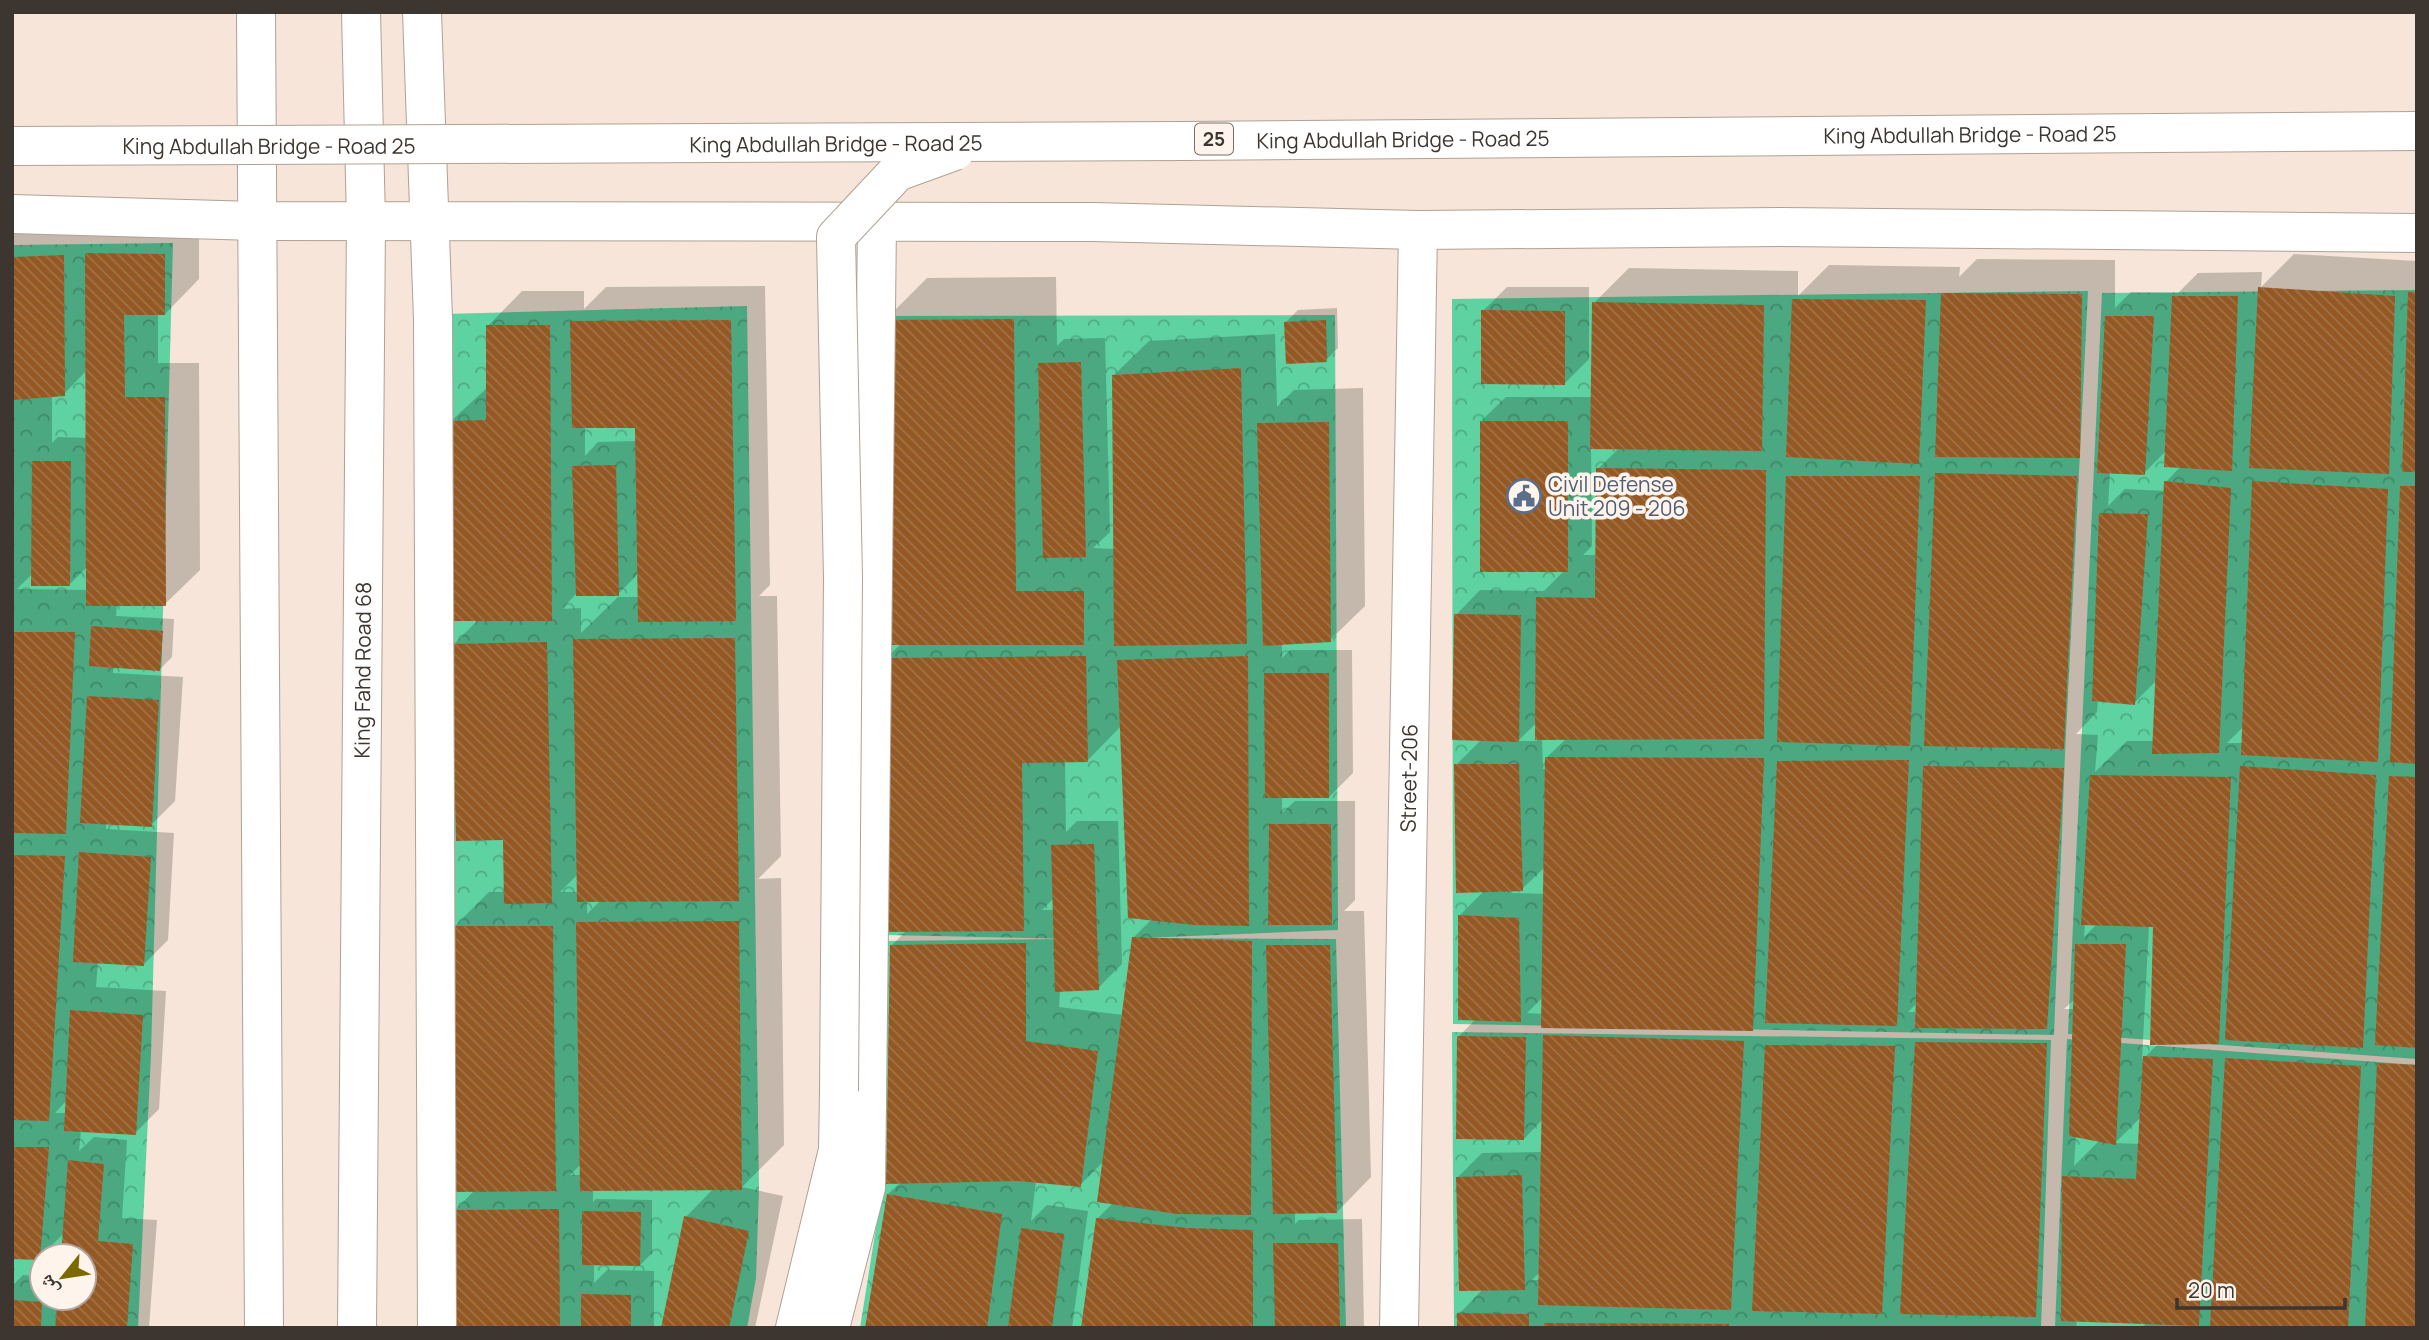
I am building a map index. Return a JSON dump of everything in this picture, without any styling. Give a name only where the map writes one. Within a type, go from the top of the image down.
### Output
[{"type":"main road","points":[[256,12],[264,1328]]},
{"type":"main road","name":"King Fahd Road 68","points":[[357,1328],[366,221],[361,12]]},
{"type":"main road","points":[[422,12],[433,318],[437,1328]]},
{"type":"main road","name":"King Abdullah Bridge - Road 25","points":[[12,146],[626,147],[984,141],[2417,131]]},
{"type":"main road","points":[[795,1328],[838,1150],[843,578],[835,237],[897,172],[984,141]]},
{"type":"main road","points":[[12,214],[258,221],[1093,222],[1418,230],[1783,227],[2417,233]]},
{"type":"main road","points":[[830,1328],[866,1187],[877,223]]},
{"type":"main road","name":"Street-206","points":[[1399,1328],[1418,230]]},
{"type":"green space","points":[[173,243],[151,1054],[138,1328],[12,1328],[12,245]]},
{"type":"green space","points":[[2417,290],[2417,1059],[2068,1034],[2102,293]]},
{"type":"green space","points":[[2088,291],[2054,1035],[1453,1024],[1452,299]]},
{"type":"green space","points":[[747,306],[759,1189],[756,1278],[747,1328],[448,1328],[445,314]]},
{"type":"green space","points":[[1335,315],[1338,930],[1143,938],[1336,939],[1346,1328],[860,1328],[882,1190],[886,941],[1071,939],[886,935],[878,316]]},
{"type":"green space","points":[[1452,1032],[2051,1040],[2041,1328],[1454,1328]]},
{"type":"green space","points":[[2067,1039],[2417,1065],[2417,1328],[2055,1328]]},
{"type":"building","points":[[85,253],[165,254],[165,315],[124,315],[125,397],[165,397],[166,606],[86,606]]},
{"type":"building","points":[[64,255],[65,396],[12,400],[12,257]]},
{"type":"building","points":[[2258,287],[2395,296],[2389,474],[2249,468]]},
{"type":"building","points":[[2408,292],[2417,292],[2417,472],[2402,472]]},
{"type":"building","points":[[1941,293],[2082,294],[2080,458],[1935,457]]},
{"type":"building","points":[[2172,296],[2238,296],[2232,471],[2164,467]]},
{"type":"building","points":[[1792,299],[1926,300],[1919,464],[1786,457]]},
{"type":"building","points":[[1592,302],[1764,305],[1762,451],[1590,449]]},
{"type":"building","points":[[1481,310],[1565,311],[1565,385],[1481,384]]},
{"type":"building","points":[[2105,316],[2154,316],[2145,475],[2097,473]]},
{"type":"building","points":[[1014,319],[1016,591],[1084,591],[1084,645],[885,645],[883,320]]},
{"type":"building","points":[[731,320],[736,621],[638,622],[635,428],[572,428],[570,321]]},
{"type":"building","points":[[1326,320],[1327,362],[1286,364],[1284,322]]},
{"type":"building","points":[[486,325],[550,325],[552,621],[450,621],[449,421],[486,420]]},
{"type":"building","points":[[1081,362],[1086,557],[1043,558],[1038,363]]},
{"type":"building","points":[[1241,368],[1247,644],[1114,646],[1112,375]]},
{"type":"building","name":"Civil Defense Unit 209 - 206","points":[[1480,421],[1568,421],[1568,572],[1480,572]]},
{"type":"building","points":[[1329,422],[1331,642],[1263,646],[1257,423]]},
{"type":"building","points":[[32,461],[71,461],[70,586],[31,586]]},
{"type":"building","points":[[616,465],[619,596],[576,596],[572,466]]},
{"type":"building","points":[[1596,468],[1766,470],[1764,739],[1535,740],[1536,597],[1595,598]]},
{"type":"building","points":[[1935,473],[2077,476],[2064,749],[1924,746]]},
{"type":"building","points":[[1786,476],[1920,476],[1910,746],[1777,742]]},
{"type":"building","points":[[2164,481],[2231,488],[2219,753],[2152,754]]},
{"type":"building","points":[[2252,481],[2388,489],[2378,762],[2241,755]]},
{"type":"building","points":[[2400,486],[2417,486],[2417,764],[2390,762]]},
{"type":"building","points":[[2099,513],[2148,514],[2135,705],[2092,701]]},
{"type":"building","points":[[1454,614],[1521,615],[1519,742],[1452,740]]},
{"type":"building","points":[[91,626],[163,631],[160,671],[89,666]]},
{"type":"building","points":[[12,632],[75,632],[66,834],[12,833]]},
{"type":"building","points":[[735,638],[739,901],[577,902],[573,639]]},
{"type":"building","points":[[547,642],[552,903],[504,904],[503,840],[456,841],[451,644]]},
{"type":"building","points":[[1086,656],[1088,762],[1022,763],[1024,931],[888,932],[885,658]]},
{"type":"building","points":[[1248,656],[1249,926],[1195,925],[1128,918],[1117,660]]},
{"type":"building","points":[[1264,673],[1329,673],[1329,798],[1265,798]]},
{"type":"building","points":[[87,696],[159,700],[152,827],[80,823]]},
{"type":"building","points":[[1545,757],[1764,758],[1753,1031],[1541,1028]]},
{"type":"building","points":[[1909,760],[1897,1026],[1765,1023],[1777,761]]},
{"type":"building","points":[[1454,764],[1519,764],[1523,891],[1456,893]]},
{"type":"building","points":[[1923,766],[2064,768],[2047,1029],[1915,1028]]},
{"type":"building","points":[[2240,766],[2376,775],[2363,1048],[2225,1040]]},
{"type":"building","points":[[2090,775],[2231,777],[2219,1044],[2150,1045],[2153,927],[2081,925]]},
{"type":"building","points":[[2389,776],[2417,777],[2417,1048],[2375,1045]]},
{"type":"building","points":[[1269,824],[1331,824],[1332,925],[1268,925]]},
{"type":"building","points":[[1094,844],[1099,990],[1055,992],[1051,845]]},
{"type":"building","points":[[79,852],[151,857],[144,966],[73,962]]},
{"type":"building","points":[[12,855],[65,856],[49,1121],[12,1120]]},
{"type":"building","points":[[1458,915],[1519,918],[1521,1022],[1458,1020]]},
{"type":"building","points":[[739,921],[742,1190],[580,1191],[576,922]]},
{"type":"building","points":[[453,926],[553,926],[556,1191],[456,1192]]},
{"type":"building","points":[[1132,937],[1252,941],[1251,1215],[1177,1214],[1097,1202]]},
{"type":"building","points":[[1026,943],[1026,1041],[1098,1051],[1081,1187],[1018,1181],[886,1184],[890,945]]},
{"type":"building","points":[[2075,944],[2126,944],[2116,1145],[2069,1136]]},
{"type":"building","points":[[1266,945],[1330,945],[1337,1213],[1273,1214]]},
{"type":"building","points":[[70,1010],[143,1015],[136,1135],[64,1131]]},
{"type":"building","points":[[1543,1035],[1744,1041],[1731,1310],[1538,1305]]},
{"type":"building","points":[[1457,1036],[1526,1037],[1524,1140],[1456,1139]]},
{"type":"building","points":[[1915,1042],[2047,1043],[2036,1317],[1900,1314]]},
{"type":"building","points":[[1765,1045],[1895,1046],[1882,1314],[1752,1311]]},
{"type":"building","points":[[2143,1056],[2213,1059],[2199,1326],[2061,1321],[2062,1176],[2136,1179]]},
{"type":"building","points":[[2225,1058],[2361,1066],[2348,1328],[2210,1327]]},
{"type":"building","points":[[2377,1063],[2417,1065],[2417,1328],[2365,1328]]},
{"type":"building","points":[[12,1147],[49,1147],[41,1242],[28,1242],[28,1260],[12,1259]]},
{"type":"building","points":[[68,1160],[104,1164],[98,1241],[133,1244],[127,1328],[55,1328],[57,1312],[98,1312],[98,1242],[62,1242]]},
{"type":"building","points":[[1522,1175],[1525,1290],[1459,1291],[1456,1177]]},
{"type":"building","points":[[887,1194],[1002,1214],[987,1328],[865,1328]]},
{"type":"building","points":[[559,1209],[560,1328],[454,1328],[453,1210]]},
{"type":"building","points":[[582,1211],[641,1212],[640,1266],[582,1265]]},
{"type":"building","points":[[684,1216],[749,1231],[729,1328],[661,1328]]},
{"type":"building","points":[[1096,1218],[1187,1228],[1253,1230],[1253,1328],[1081,1328]]},
{"type":"building","points":[[1021,1228],[1064,1234],[1052,1328],[1008,1328]]},
{"type":"building","points":[[1273,1243],[1338,1243],[1340,1328],[1275,1328]]},
{"type":"building","points":[[581,1294],[631,1295],[631,1328],[581,1328]]},
{"type":"building","points":[[12,1300],[28,1301],[28,1312],[42,1312],[41,1328],[12,1328]]},
{"type":"building","points":[[1457,1313],[1529,1314],[1529,1328],[1457,1328]]},
{"type":"building","points":[[1544,1323],[1729,1324],[1729,1328],[1544,1328]]},
{"type":"place","name":"Civil Defense Unit 209 - 206","points":[[1524,496]]}]
